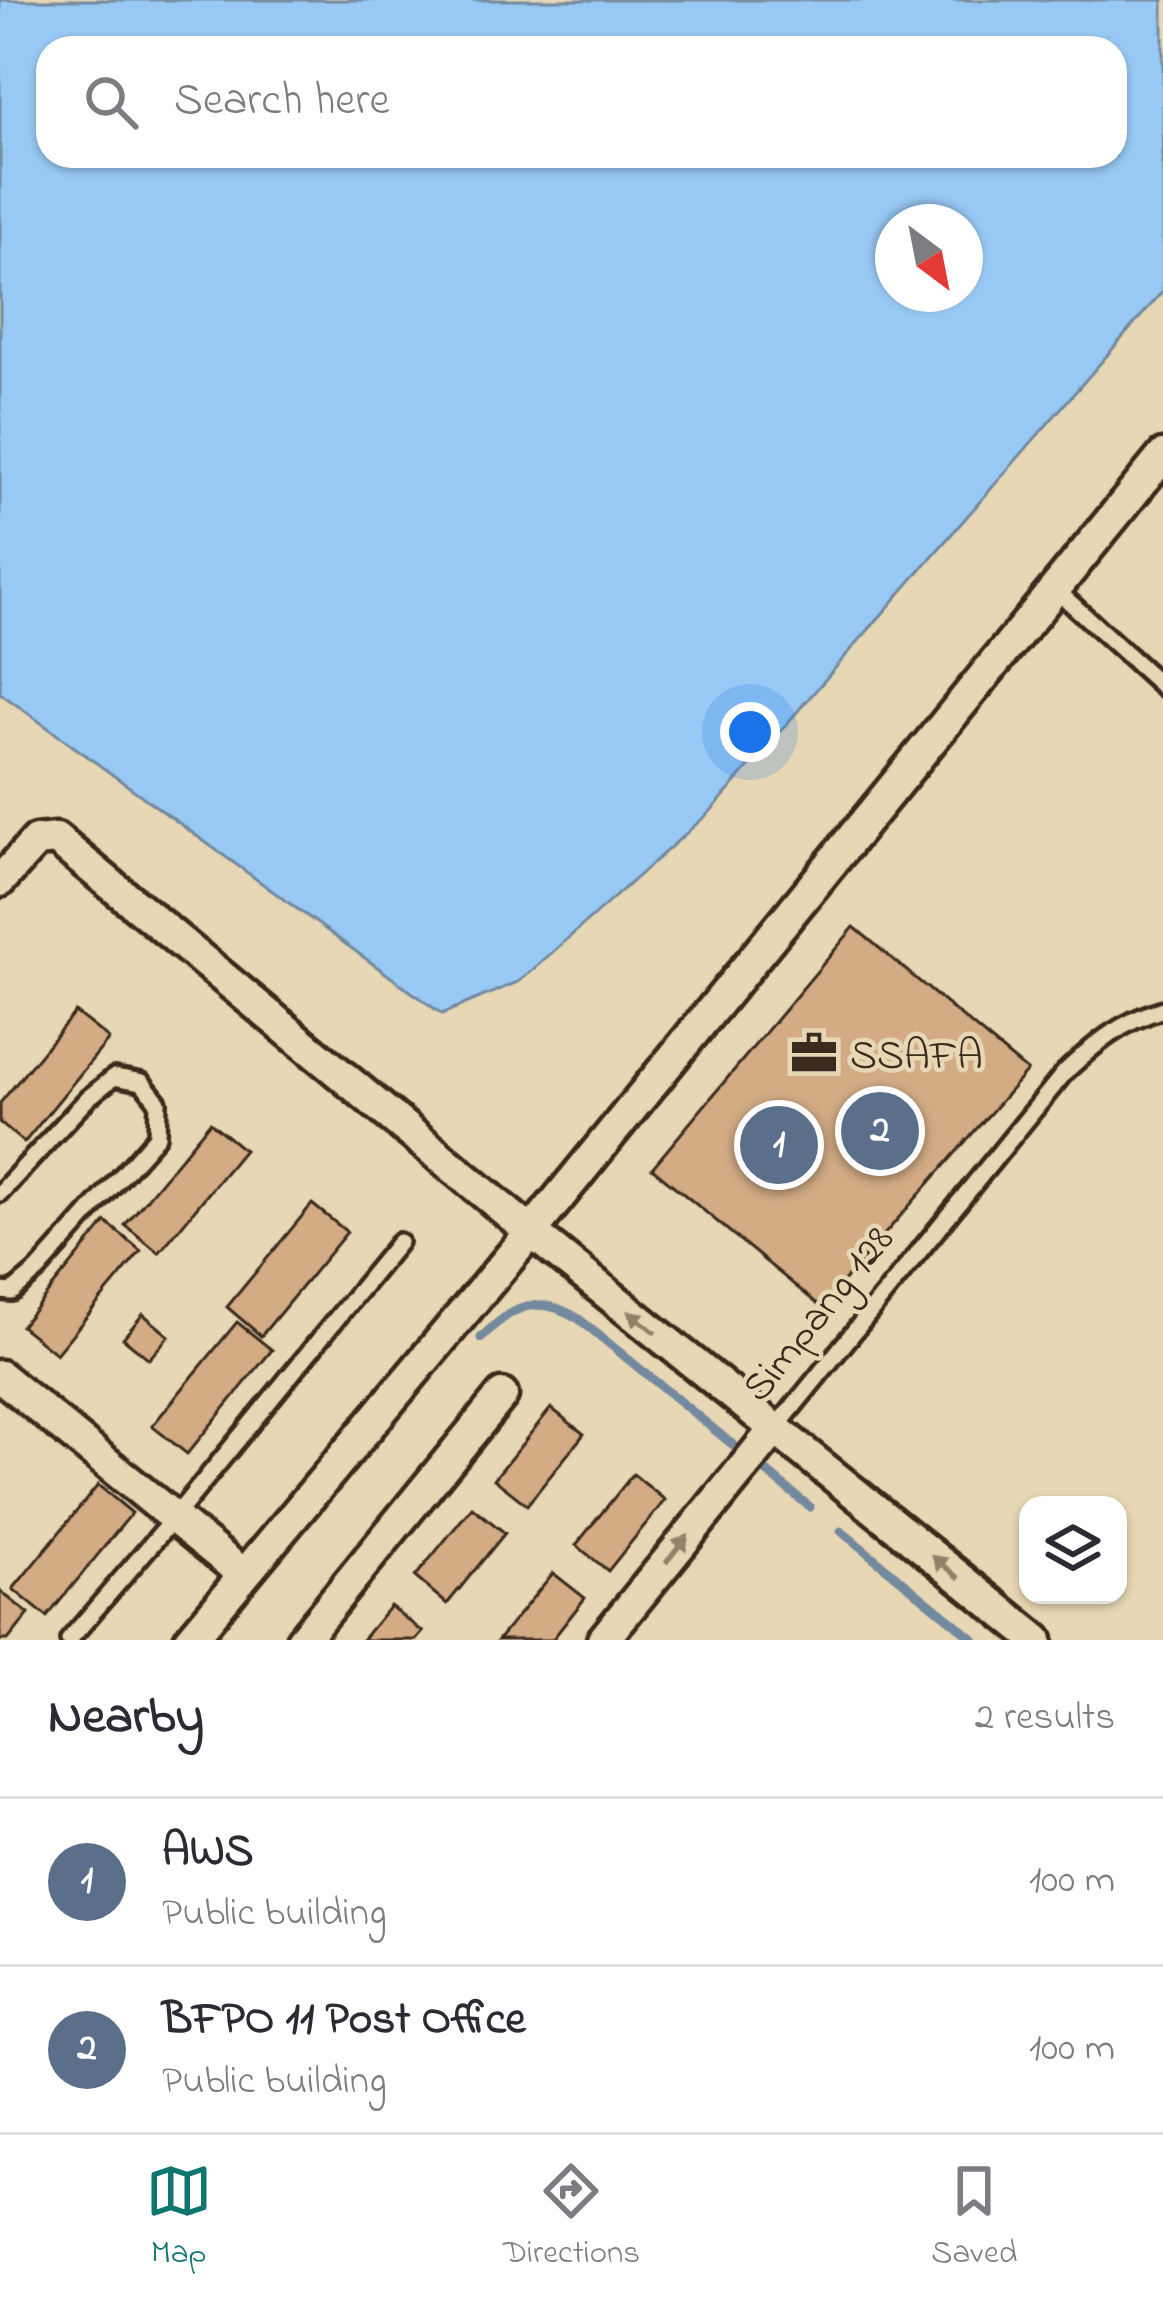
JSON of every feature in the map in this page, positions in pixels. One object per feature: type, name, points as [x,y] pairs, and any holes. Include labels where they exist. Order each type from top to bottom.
[{"type":"street","points":[[190,1640],[531,1232],[1163,456]]},
{"type":"street","points":[[0,881],[36,841],[56,839],[1030,1638]]},
{"type":"street","points":[[0,1376],[244,1574]]},
{"type":"street","points":[[302,1640],[502,1396]]},
{"type":"street","name":"Simpang 128","points":[[603,1640],[776,1429]]},
{"type":"lane","points":[[1054,588],[1163,687]]},
{"type":"lane","name":"Simpang 128","points":[[776,1429],[1065,1072],[1100,1039],[1163,1010]]},
{"type":"lane","points":[[0,1193],[88,1098],[114,1077],[142,1082],[158,1102],[157,1136],[38,1270],[12,1292],[0,1291]]},
{"type":"lane","points":[[69,1640],[399,1242]]},
{"type":"water","points":[[0,0],[1163,0],[1163,291],[710,812],[520,981],[442,1014],[0,693]]},
{"type":"building","points":[[854,927],[1027,1071],[821,1307],[652,1168]]},
{"type":"building","points":[[75,1012],[109,1039],[24,1143],[0,1123],[0,1103]]},
{"type":"building","points":[[210,1122],[244,1150],[159,1253],[125,1225]]},
{"type":"building","points":[[312,1204],[347,1232],[261,1336],[227,1307]]},
{"type":"building","points":[[106,1222],[141,1251],[56,1354],[21,1326]]},
{"type":"building","points":[[143,1314],[169,1336],[149,1359],[123,1338]]},
{"type":"building","points":[[237,1322],[272,1350],[187,1454],[152,1426]]},
{"type":"building","points":[[551,1408],[584,1434],[527,1505],[494,1479]]},
{"type":"building","points":[[633,1474],[665,1500],[608,1571],[576,1545]]},
{"type":"building","points":[[98,1485],[132,1513],[47,1617],[13,1589]]},
{"type":"building","points":[[472,1507],[505,1533],[447,1604],[415,1577]]},
{"type":"building","points":[[553,1573],[585,1598],[552,1640],[498,1640]]},
{"type":"building","points":[[0,1591],[29,1614],[8,1640],[0,1640]]},
{"type":"building","points":[[390,1606],[423,1632],[416,1640],[362,1640]]},
{"type":"waterway","points":[[481,1338],[526,1307],[551,1306],[564,1311],[738,1449]]},
{"type":"waterway","points":[[763,1469],[810,1507]]},
{"type":"waterway","points":[[841,1531],[975,1640]]},
{"type":"place","name":"SSAFA","points":[[814,1053]]},
{"type":"place","name":"BFPO 11 Post Office","points":[[880,1131]]},
{"type":"place","name":"AWS","points":[[779,1145]]}]
